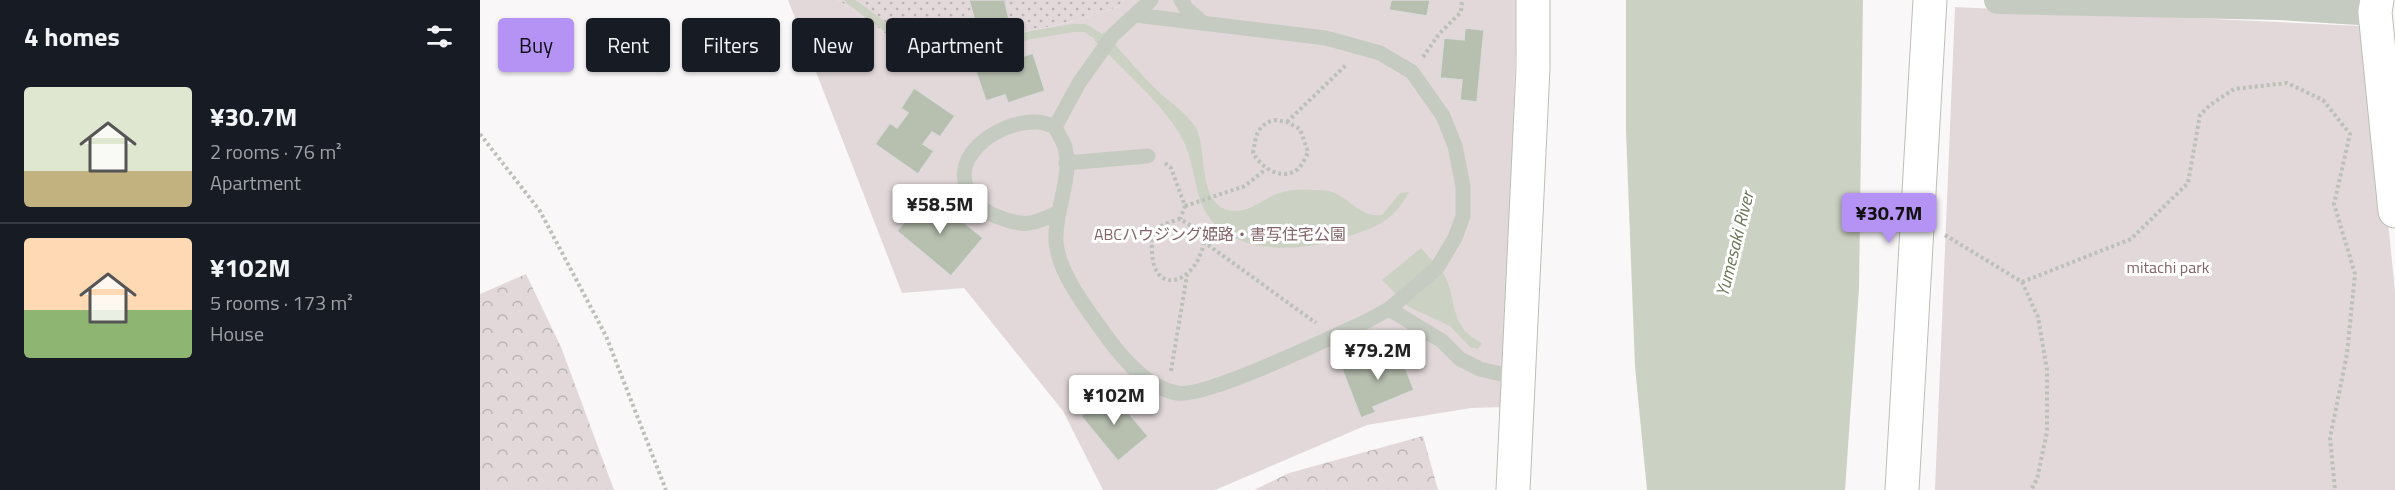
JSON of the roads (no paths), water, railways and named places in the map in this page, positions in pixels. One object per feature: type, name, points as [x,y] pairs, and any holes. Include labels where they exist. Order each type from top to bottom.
[{"type":"street","points":[[1513,490],[1533,68],[1533,0]]},
{"type":"street","points":[[1902,490],[1930,0]]},
{"type":"street","points":[[1998,0],[2376,6],[2395,211]]},
{"type":"lane","points":[[1055,127],[1079,83],[1113,35],[1151,0]]},
{"type":"lane","points":[[1181,0],[1186,8],[1203,23]]},
{"type":"lane","points":[[1059,212],[1029,224],[1006,220],[986,213],[970,196],[964,181],[967,165],[975,148],[993,133],[1015,125],[1038,122],[1055,127],[1065,147],[1067,177],[1059,212],[1056,243],[1067,276],[1112,344],[1134,368],[1154,383],[1178,394],[1212,388],[1333,336],[1394,304],[1437,268],[1455,238],[1463,216],[1464,186],[1455,146],[1443,116],[1412,72],[1380,53],[1326,39],[1135,15]]},
{"type":"lane","points":[[1066,163],[1148,156]]},
{"type":"lane","points":[[1394,304],[1442,341],[1460,359],[1480,369],[1518,378]]},
{"type":"water","name":"Yumesaki River","points":[[1626,0],[1863,0],[1859,289],[1845,490],[1647,490],[1635,367],[1626,131]]},
{"type":"water","points":[[1104,32],[1138,71],[1193,123],[1200,138],[1207,186],[1218,205],[1228,210],[1242,210],[1283,192],[1322,190],[1342,197],[1367,213],[1382,215],[1400,193],[1409,192],[1395,212],[1379,225],[1336,240],[1318,245],[1278,248],[1258,246],[1240,240],[1223,231],[1209,218],[1200,200],[1191,161],[1182,138],[1154,100],[1094,40]]},
{"type":"water","points":[[1421,248],[1446,278],[1459,322],[1464,330],[1482,343],[1478,349],[1470,347],[1450,326],[1409,307],[1382,280]]},
{"type":"waterway","points":[[849,0],[926,57],[963,54],[1031,35],[1073,28],[1085,28],[1098,36]]},
{"type":"park label","name":"ABCハウジング姫路・書写住宅公園","points":[[1220,234]]},
{"type":"park label","name":"mitachi park","points":[[2168,267]]}]
